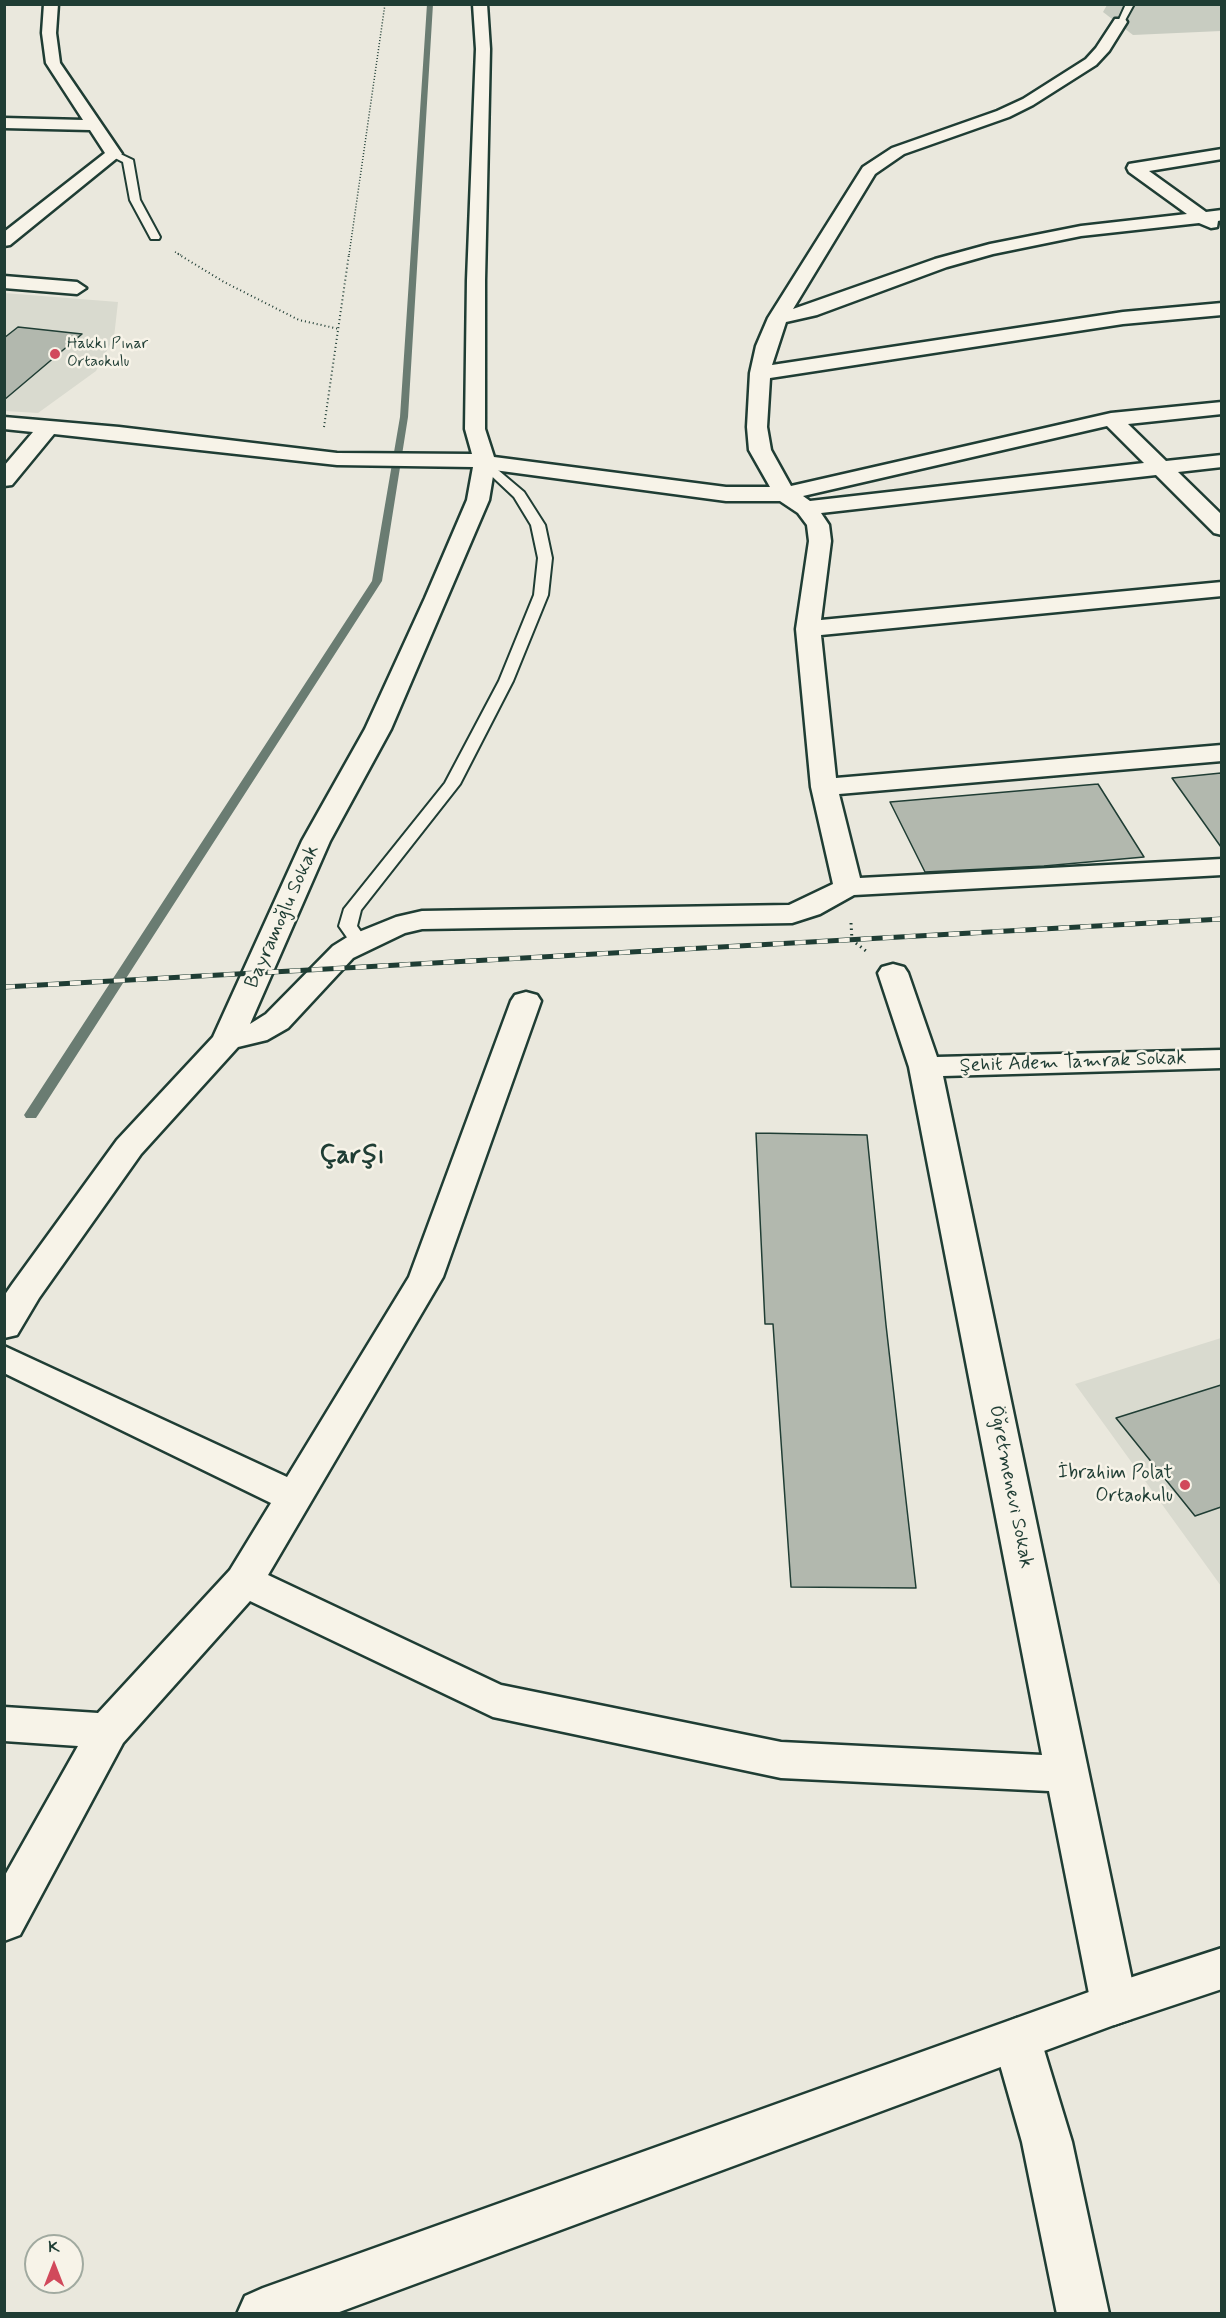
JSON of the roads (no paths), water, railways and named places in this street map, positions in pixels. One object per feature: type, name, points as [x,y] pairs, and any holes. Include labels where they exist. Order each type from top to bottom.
[{"type":"street","points":[[4,241],[114,154],[97,125],[53,63],[49,33],[51,4]]},
{"type":"street","points":[[476,461],[476,280],[483,49],[480,4]]},
{"type":"street","points":[[848,886],[824,787],[808,629],[820,541],[818,525],[806,508],[785,494],[760,450],[757,427],[760,373],[766,346],[778,318],[869,171],[898,151],[1003,114],[1028,102],[1091,62],[1102,51],[1120,22]]},
{"type":"street","points":[[4,123],[97,125]]},
{"type":"street","points":[[4,136],[22,124]]},
{"type":"street","points":[[1221,154],[1135,168],[1221,230]]},
{"type":"street","points":[[778,318],[810,311],[941,263],[990,249],[1082,231],[1221,215]]},
{"type":"street","points":[[4,282],[77,288]]},
{"type":"street","points":[[760,373],[1123,318],[1221,309]]},
{"type":"street","points":[[4,423],[328,458],[476,461],[726,494],[785,494],[1111,419],[1221,408]]},
{"type":"street","points":[[1111,419],[1221,528]]},
{"type":"street","points":[[4,480],[48,427]]},
{"type":"street","name":"Bayramoğlu Sokak","points":[[4,1326],[25,1291],[129,1147],[227,1040],[316,841],[378,729],[437,598],[478,500],[476,461]]},
{"type":"street","points":[[806,508],[1221,461]]},
{"type":"street","points":[[808,629],[1221,588]]},
{"type":"street","points":[[824,787],[1221,753]]},
{"type":"street","points":[[227,1040],[256,1033],[277,1021],[343,952],[359,942],[396,926],[449,918],[792,914],[810,908],[848,886],[1221,867]]},
{"type":"street","name":"Öğretmenevi Sokak","points":[[893,973],[925,1067],[1114,2004]]},
{"type":"street","points":[[4,1921],[108,1731],[244,1581],[426,1277],[526,1001]]},
{"type":"street","name":"Şehit Adem Tamrak Sokak","points":[[925,1067],[1221,1059]]},
{"type":"street","points":[[4,1358],[294,1497]]},
{"type":"street","points":[[244,1581],[493,1700],[781,1760],[1068,1774]]},
{"type":"street","points":[[4,1724],[108,1731]]},
{"type":"street","points":[[263,2313],[316,2304],[1017,2040],[1221,1968]]},
{"type":"street","points":[[1114,2004],[1221,1981]]},
{"type":"street","points":[[1017,2040],[1047,2142],[1083,2313]]},
{"type":"lane","points":[[1120,22],[1130,4]]},
{"type":"lane","points":[[114,154],[128,160],[135,200],[155,237]]},
{"type":"lane","points":[[359,942],[348,926],[353,909],[452,783],[506,681],[541,595],[545,558],[538,525],[519,495],[476,461]]},
{"type":"waterway","points":[[31,1115],[377,581],[404,417],[430,4]]},
{"type":"railway","points":[[4,987],[1222,919]]},
{"type":"place","name":"Hakkı Pınar Ortaokulu","points":[[55,354]]},
{"type":"place","name":"İbrahim Polat Ortaokulu","points":[[1185,1485]]},
{"type":"district","name":"Çarşı","points":[[352,1158]]}]
